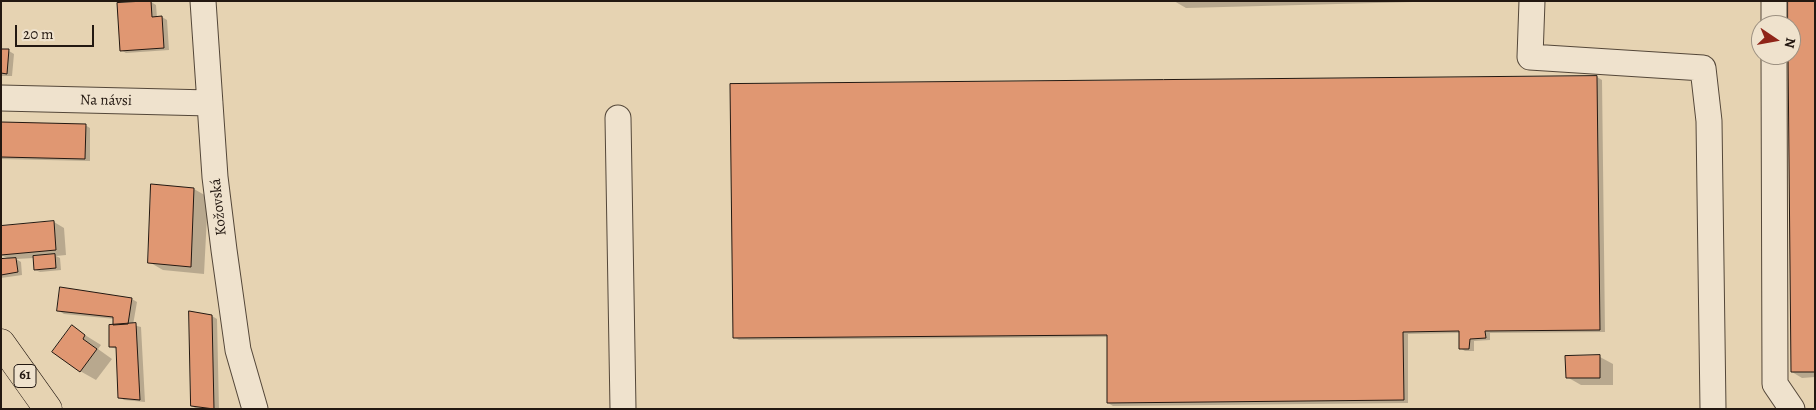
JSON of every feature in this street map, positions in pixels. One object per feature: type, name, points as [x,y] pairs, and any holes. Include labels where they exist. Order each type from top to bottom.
[{"type":"main road","name":"61","points":[[1,343],[51,408]]},
{"type":"street","name":"Kožovská","points":[[203,1],[223,241],[238,350],[255,409]]},
{"type":"street","points":[[1532,1],[1530,57],[1703,68],[1709,121],[1713,409]]},
{"type":"street","points":[[1774,1],[1774,15]]},
{"type":"street","points":[[1774,65],[1775,384],[1792,409]]},
{"type":"street","name":"Na návsi","points":[[1,98],[210,103]]},
{"type":"street","points":[[618,118],[623,409]]},
{"type":"building","points":[[151,1],[152,17],[162,16],[164,48],[120,51],[117,3]]},
{"type":"building","points":[[1788,1],[1815,1],[1815,372],[1791,372],[1788,65],[1801,65],[1801,15],[1788,15]]},
{"type":"building","points":[[1,49],[9,49],[7,74],[1,73]]},
{"type":"building","points":[[1597,76],[1600,330],[1485,331],[1486,338],[1470,339],[1469,349],[1459,349],[1459,331],[1403,332],[1404,400],[1107,403],[1107,335],[733,338],[730,84]]},
{"type":"building","points":[[1,122],[86,124],[85,159],[1,157]]},
{"type":"building","points":[[151,184],[194,188],[191,267],[148,263]]},
{"type":"building","points":[[54,221],[56,250],[1,255],[1,226]]},
{"type":"building","points":[[55,254],[56,268],[34,270],[33,256]]},
{"type":"building","points":[[16,258],[18,272],[1,275],[1,259]]},
{"type":"building","points":[[60,287],[132,298],[128,324],[113,325],[113,317],[57,311]]},
{"type":"building","points":[[189,311],[212,315],[214,409],[191,406]]},
{"type":"building","points":[[136,323],[140,400],[118,398],[116,347],[109,347],[109,325]]},
{"type":"building","points":[[72,325],[85,335],[83,339],[97,349],[80,372],[52,352]]},
{"type":"building","points":[[1600,355],[1600,378],[1566,378],[1565,356]]}]
